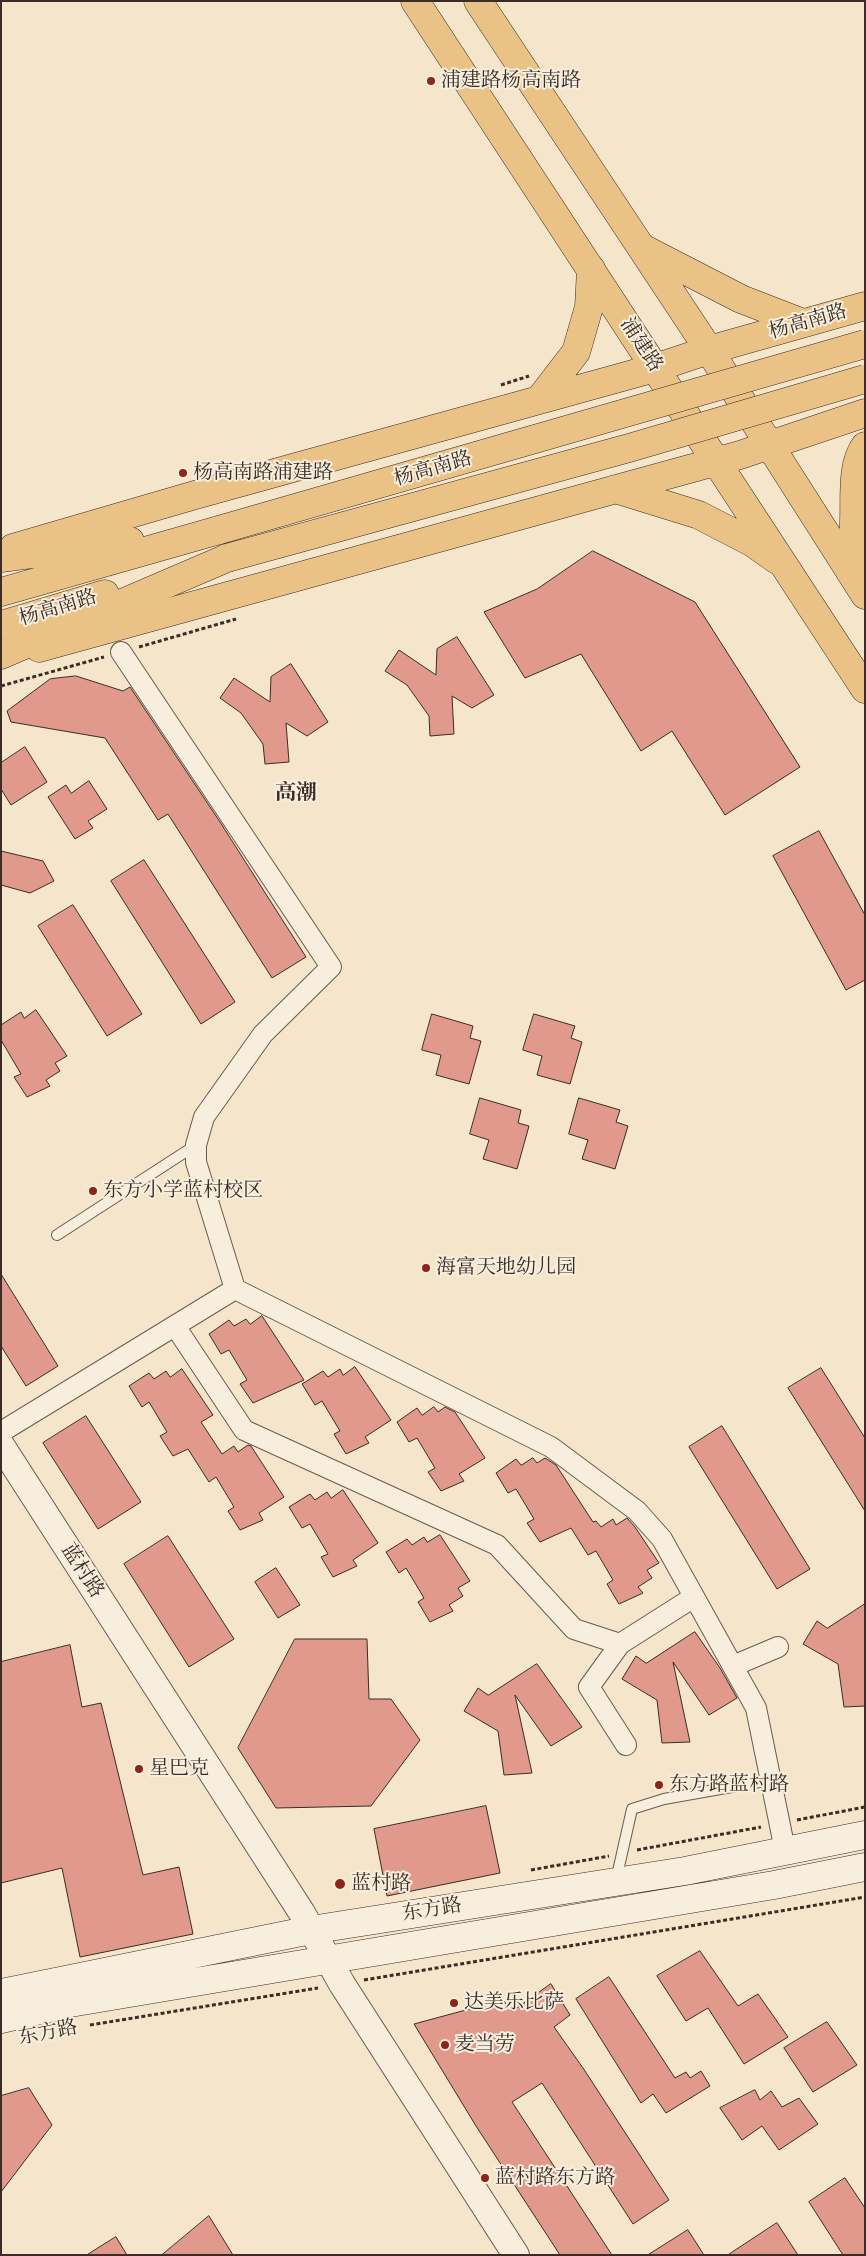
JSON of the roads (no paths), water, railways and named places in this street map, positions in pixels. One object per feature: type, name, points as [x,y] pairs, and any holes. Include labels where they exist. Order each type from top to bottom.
[{"type":"main road","name":"浦建路","points":[[415,1],[865,689]]},
{"type":"main road","points":[[478,1],[708,350],[865,595]]},
{"type":"main road","points":[[640,247],[741,298],[803,323]]},
{"type":"main road","points":[[539,400],[576,352],[589,307],[591,268]]},
{"type":"main road","name":"杨高南路","points":[[1,551],[656,368],[708,350],[865,306]]},
{"type":"main road","name":"杨高南路","points":[[1,592],[865,344]]},
{"type":"main road","name":"杨高南路","points":[[1,625],[227,558],[629,448],[865,379]]},
{"type":"main road","name":"杨高南路","points":[[1,657],[717,461],[770,446],[824,425],[865,413]]},
{"type":"main road","points":[[850,572],[854,520],[853,491],[860,452],[865,446]]},
{"type":"main road","points":[[614,489],[699,515],[753,543],[784,565]]},
{"type":"main road","points":[[1,558],[219,530]]},
{"type":"main road","points":[[1,657],[227,558]]},
{"type":"main road","name":"东方路","points":[[1,1993],[311,1930],[616,1881],[685,1872],[865,1835]]},
{"type":"main road","name":"东方路","points":[[1,2019],[70,2003],[774,1885],[865,1867]]},
{"type":"street","points":[[121,652],[331,967],[263,1034],[204,1117],[196,1145],[196,1162],[235,1288],[551,1447],[637,1511],[662,1539],[756,1708],[785,1850]]},
{"type":"street","points":[[1,1432],[235,1288]]},
{"type":"street","points":[[174,1326],[244,1430],[496,1545],[574,1629],[620,1644]]},
{"type":"street","name":"蓝村路","points":[[1,1445],[516,2255]]},
{"type":"street","points":[[626,1745],[589,1687],[620,1644],[694,1597]]},
{"type":"street","points":[[733,1666],[778,1647]]},
{"type":"lane","points":[[57,1234],[196,1145]]},
{"type":"lane","points":[[616,1881],[632,1809],[664,1799],[771,1780]]},
{"type":"place","name":"浦建路杨高南路","points":[[431,81]]},
{"type":"place","name":"杨高南路浦建路","points":[[183,473]]},
{"type":"place","name":"东方小学蓝村校区","points":[[93,1191]]},
{"type":"place","name":"海富天地幼儿园","points":[[426,1268]]},
{"type":"place","name":"星巴克","points":[[139,1769]]},
{"type":"place","name":"东方路蓝村路","points":[[659,1785]]},
{"type":"place","name":"蓝村路","points":[[340,1884]]},
{"type":"place","name":"达美乐比萨","points":[[454,2003]]},
{"type":"place","name":"麦当劳","points":[[445,2045]]},
{"type":"place","name":"蓝村路东方路","points":[[485,2178]]},
{"type":"district","name":"高潮","points":[[296,793]]}]
